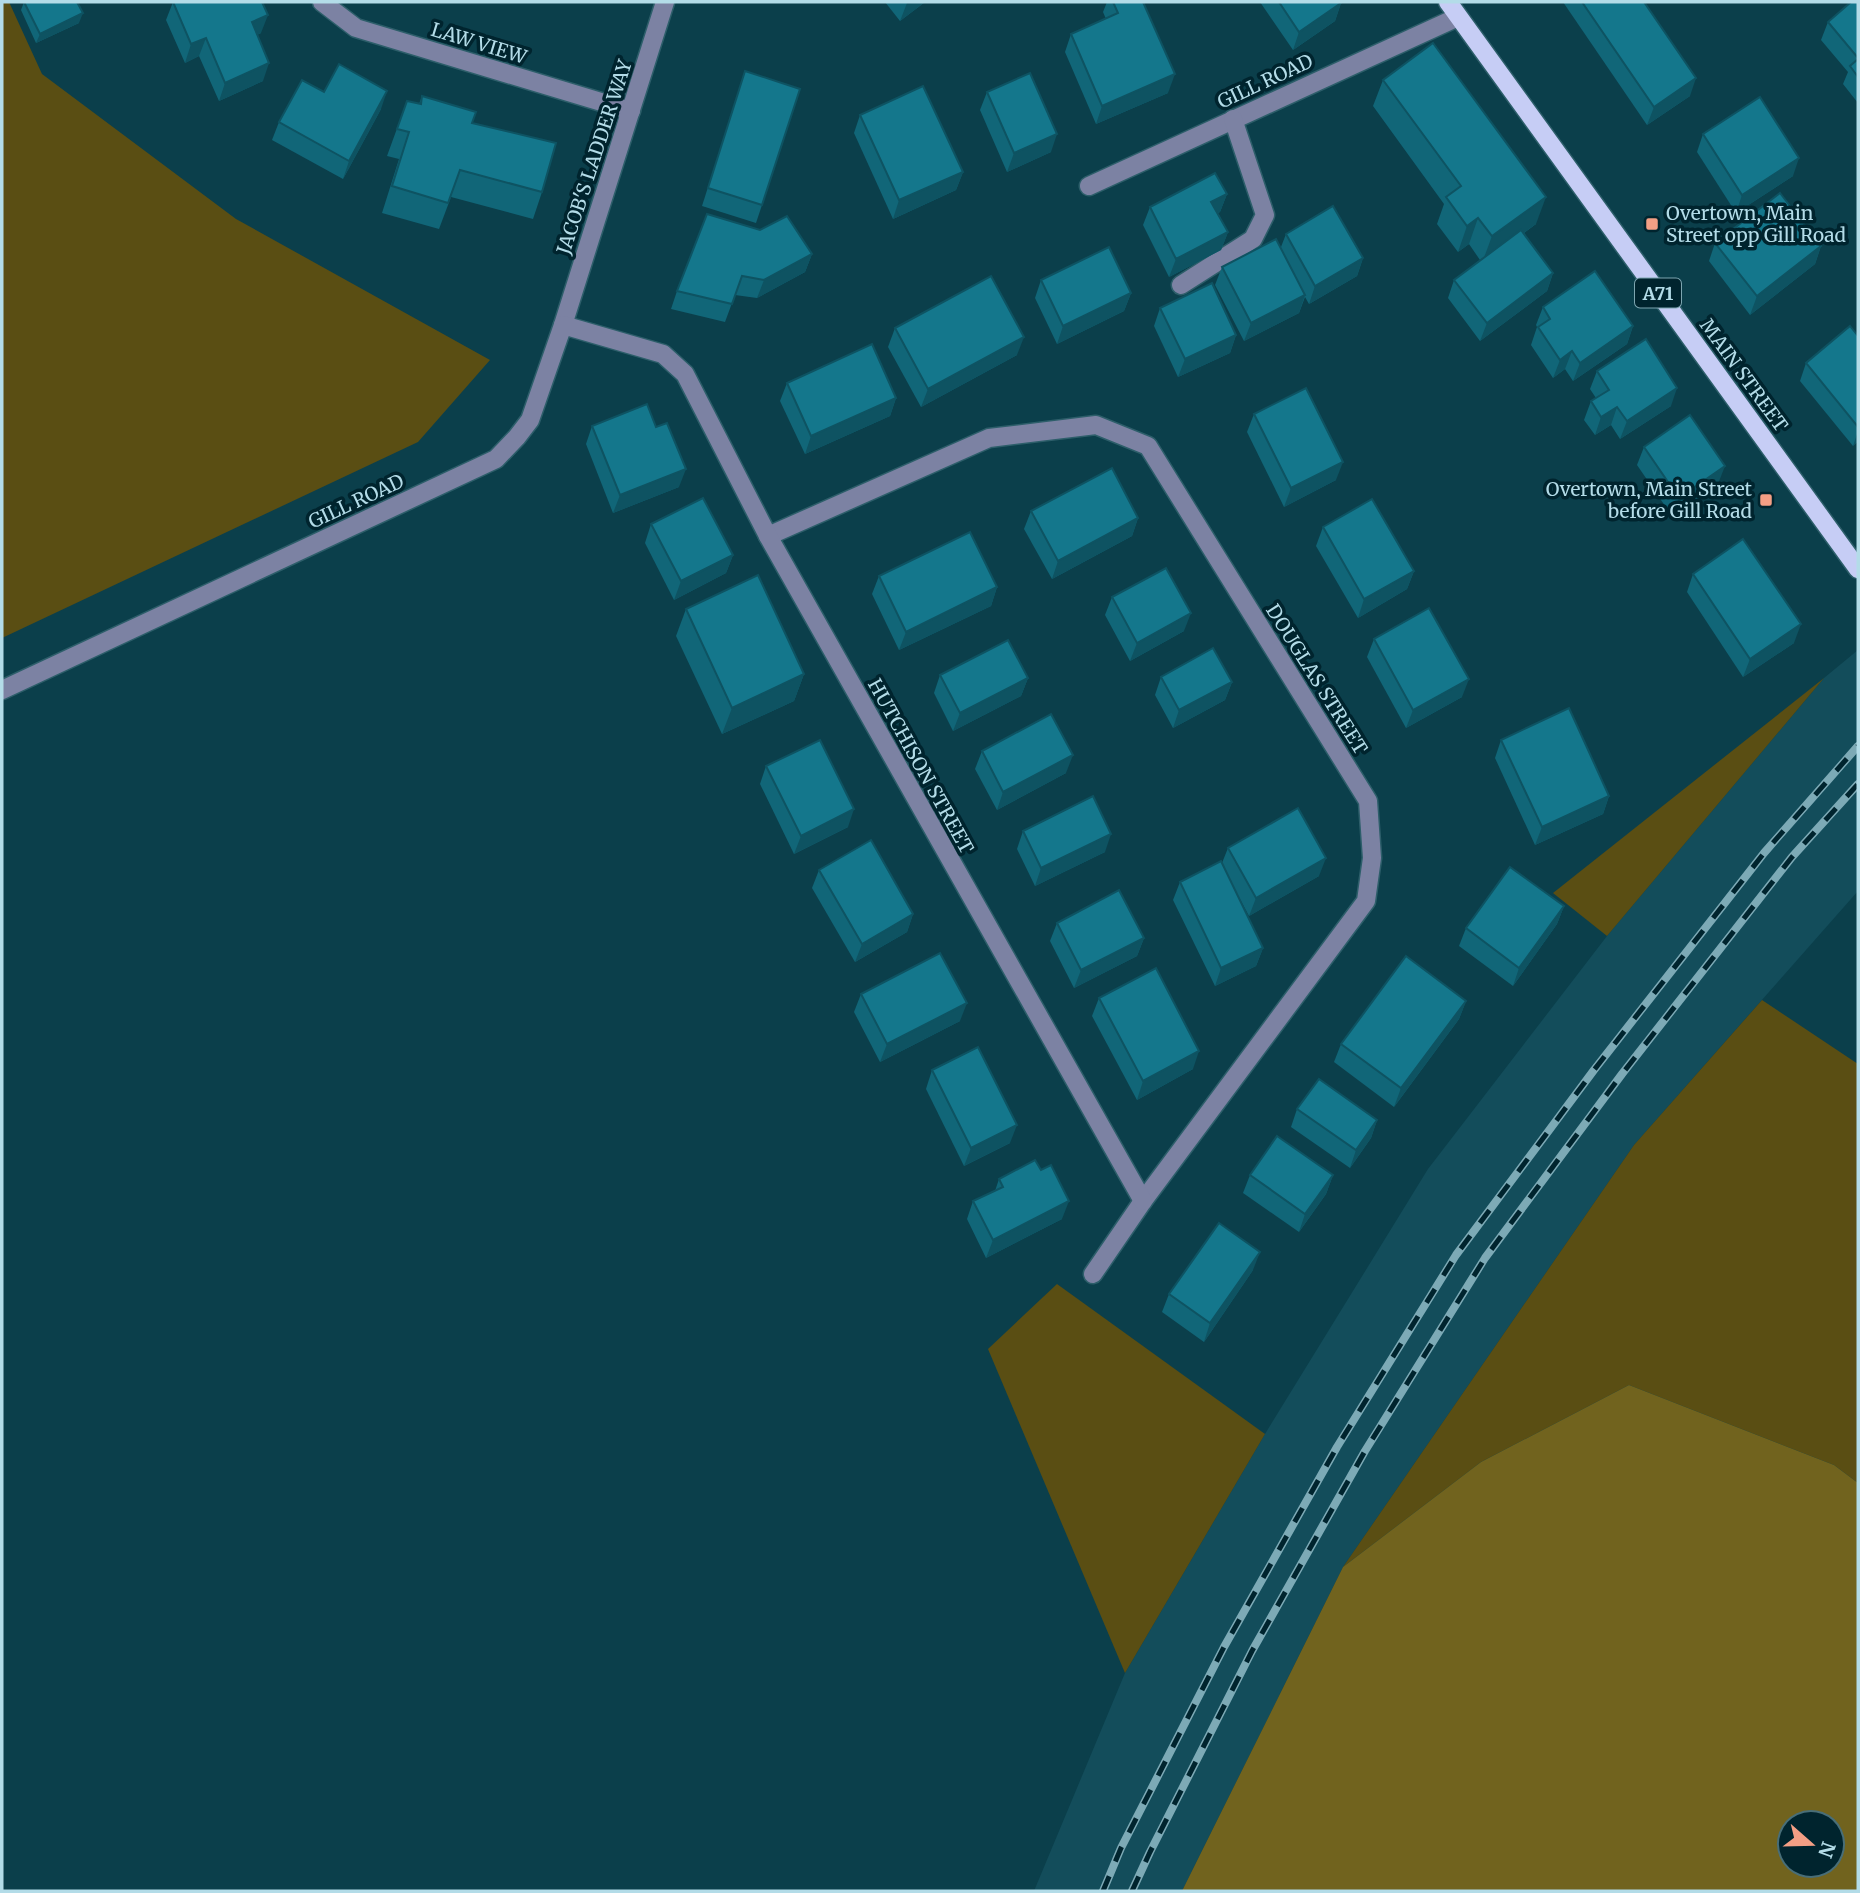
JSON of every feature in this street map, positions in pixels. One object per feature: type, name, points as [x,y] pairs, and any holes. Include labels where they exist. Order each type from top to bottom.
[{"type":"main road","name":"MAIN STREET","points":[[1453,9],[1858,569]]},
{"type":"street","name":"LAW VIEW","points":[[322,2],[356,28],[631,111]]},
{"type":"street","name":"JACOB'S LADDER WAY","points":[[563,325],[666,2]]},
{"type":"street","name":"GILL ROAD","points":[[1089,186],[1233,119],[1453,9]]},
{"type":"street","points":[[1181,285],[1253,239],[1265,215],[1233,119]]},
{"type":"street","name":"GILL ROAD","points":[[2,690],[496,459],[530,420],[563,325]]},
{"type":"street","name":"HUTCHISON STREET","points":[[563,325],[663,354],[685,374],[768,536],[1143,1201]]},
{"type":"street","name":"DOUGLAS STREET","points":[[768,536],[989,438],[1096,425],[1147,446],[1368,801],[1372,858],[1366,901],[1143,1201],[1093,1273]]},
{"type":"shaded area","points":[[2,2],[9,2],[42,74],[236,219],[490,360],[418,442],[2,638]]},
{"type":"shaded area","points":[[1858,650],[1858,891],[1634,1145],[1343,1567],[1182,1891],[1034,1891],[1125,1673],[1265,1434],[1428,1169],[1607,936],[1824,678]]},
{"type":"shaded area","points":[[1824,678],[1607,936],[1553,893]]},
{"type":"shaded area","points":[[1762,1000],[1858,1064],[1858,1483],[1834,1465],[1629,1385],[1481,1462],[1343,1567],[1634,1145]]},
{"type":"shaded area","points":[[1057,1284],[1265,1434],[1125,1673],[988,1349]]},
{"type":"shaded area","points":[[1629,1385],[1834,1465],[1858,1483],[1858,1891],[1182,1891],[1343,1567],[1481,1462]]},
{"type":"building","points":[[24,2],[77,2],[83,13],[40,34]]},
{"type":"building","points":[[173,2],[262,2],[268,15],[252,22],[269,63],[225,83],[206,38],[191,44]]},
{"type":"building","points":[[1113,2],[1143,2],[1175,74],[1102,106],[1071,34],[1118,13]]},
{"type":"building","points":[[1279,2],[1341,2],[1341,3],[1299,32]]},
{"type":"building","points":[[1582,2],[1644,2],[1696,78],[1654,107]]},
{"type":"building","points":[[1851,2],[1858,2],[1858,58],[1828,22]]},
{"type":"building","points":[[1433,43],[1546,197],[1492,236],[1478,218],[1467,226],[1446,197],[1461,186],[1383,80]]},
{"type":"building","points":[[1858,59],[1858,77],[1850,66]]},
{"type":"building","points":[[339,64],[387,91],[349,161],[279,122],[302,80],[324,92]]},
{"type":"building","points":[[745,71],[800,89],[762,205],[708,188]]},
{"type":"building","points":[[1030,73],[1057,134],[1014,153],[987,92]]},
{"type":"building","points":[[923,86],[963,172],[899,200],[860,115]]},
{"type":"building","points":[[422,96],[476,112],[472,123],[556,143],[542,192],[460,170],[448,203],[392,186],[409,132],[397,129],[407,101],[421,104]]},
{"type":"building","points":[[1760,97],[1799,158],[1742,195],[1703,134]]},
{"type":"building","points":[[1215,173],[1227,194],[1211,202],[1228,232],[1176,259],[1150,207]]},
{"type":"building","points":[[1780,193],[1821,246],[1757,296],[1715,243]]},
{"type":"building","points":[[1333,206],[1363,258],[1315,286],[1286,234]]},
{"type":"building","points":[[707,214],[760,230],[787,216],[812,254],[764,280],[742,276],[732,304],[677,291]]},
{"type":"building","points":[[1521,230],[1553,273],[1487,323],[1454,280]]},
{"type":"building","points":[[1276,239],[1305,295],[1251,323],[1222,267]]},
{"type":"building","points":[[1109,247],[1131,293],[1063,326],[1041,280]]},
{"type":"building","points":[[1595,271],[1633,326],[1580,363],[1572,351],[1560,360],[1538,327],[1550,319],[1543,307]]},
{"type":"building","points":[[991,276],[1024,337],[928,389],[895,328]]},
{"type":"building","points":[[1212,283],[1236,335],[1185,359],[1160,308]]},
{"type":"building","points":[[1850,326],[1858,336],[1858,427],[1806,363]]},
{"type":"building","points":[[1646,339],[1677,388],[1627,421],[1617,407],[1601,417],[1591,401],[1609,390],[1597,371]]},
{"type":"building","points":[[872,344],[896,398],[811,436],[787,383]]},
{"type":"building","points":[[1306,388],[1343,462],[1291,488],[1254,414]]},
{"type":"building","points":[[647,404],[656,427],[667,423],[686,469],[620,495],[592,426]]},
{"type":"building","points":[[1690,415],[1725,466],[1679,498],[1644,447]]},
{"type":"building","points":[[1112,468],[1138,518],[1058,561],[1031,511]]},
{"type":"building","points":[[703,498],[733,555],[681,581],[651,524]]},
{"type":"building","points":[[1372,499],[1414,571],[1364,599],[1323,527]]},
{"type":"building","points":[[970,532],[997,587],[906,632],[879,576]]},
{"type":"building","points":[[1743,539],[1801,624],[1750,659],[1693,574]]},
{"type":"building","points":[[1166,568],[1191,613],[1137,643],[1112,597]]},
{"type":"building","points":[[758,575],[804,674],[732,708],[686,609]]},
{"type":"building","points":[[1429,608],[1469,679],[1413,710],[1374,639]]},
{"type":"building","points":[[1008,640],[1028,678],[960,713],[940,675]]},
{"type":"building","points":[[1213,648],[1232,682],[1179,710],[1161,677]]},
{"type":"building","points":[[1569,708],[1609,796],[1542,827],[1501,740]]},
{"type":"building","points":[[1051,714],[1073,755],[1003,792],[982,751]]},
{"type":"building","points":[[820,740],[854,809],[801,836],[766,766]]},
{"type":"building","points":[[1093,796],[1111,834],[1041,868],[1023,831]]},
{"type":"building","points":[[1298,808],[1326,858],[1256,898],[1228,848]]},
{"type":"building","points":[[871,840],[913,914],[862,944],[819,870]]},
{"type":"building","points":[[1221,861],[1263,948],[1221,968],[1180,882]]},
{"type":"building","points":[[1510,867],[1564,906],[1519,968],[1466,928]]},
{"type":"building","points":[[1119,890],[1144,938],[1081,970],[1057,923]]},
{"type":"building","points":[[940,953],[967,1003],[887,1044],[861,994]]},
{"type":"building","points":[[1406,956],[1466,1001],[1401,1088],[1341,1044]]},
{"type":"building","points":[[1156,968],[1199,1051],[1143,1081],[1099,998]]},
{"type":"building","points":[[978,1047],[1017,1125],[971,1148],[932,1070]]},
{"type":"building","points":[[1319,1079],[1377,1120],[1356,1150],[1297,1109]]},
{"type":"building","points":[[1277,1136],[1333,1175],[1305,1214],[1250,1175]]},
{"type":"building","points":[[1035,1160],[1041,1170],[1051,1165],[1069,1201],[993,1240],[973,1201],[1003,1187],[999,1179]]},
{"type":"building","points":[[1219,1223],[1260,1252],[1210,1323],[1169,1294]]},
{"type":"railway","points":[[1103,1891],[1121,1848],[1224,1647],[1337,1447],[1456,1255],[1594,1070],[1764,853],[1858,746]]},
{"type":"railway","points":[[1132,1891],[1252,1651],[1365,1451],[1485,1258],[1622,1074],[1792,857],[1858,784]]},
{"type":"place","name":"Overtown, Main Street opp Gill Road","points":[[1652,224]]},
{"type":"place","name":"Overtown, Main Street before Gill Road","points":[[1766,500]]}]
